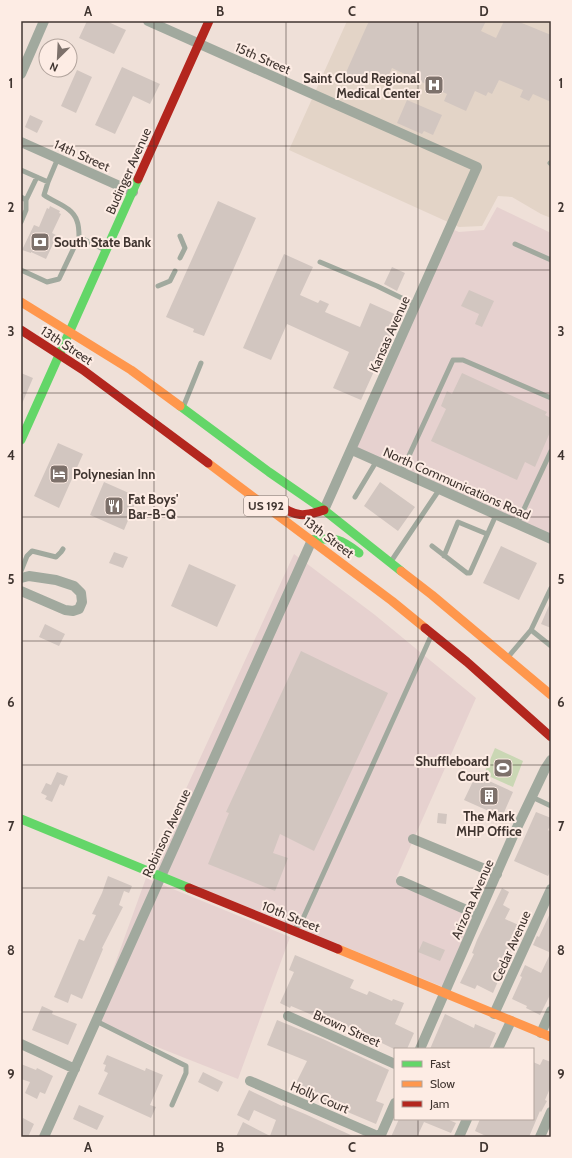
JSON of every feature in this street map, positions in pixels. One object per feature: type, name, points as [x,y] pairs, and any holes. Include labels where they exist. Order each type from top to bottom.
[{"type":"main road","name":"Budinger Avenue","points":[[21,440],[209,21]]},
{"type":"main road","name":"13th Street","points":[[21,302],[131,370],[269,472],[324,510],[432,595],[507,658],[549,690]]},
{"type":"main road","name":"13th Street","points":[[21,330],[60,354],[392,601],[468,663],[551,737]]},
{"type":"main road","points":[[223,474],[232,469]]},
{"type":"main road","points":[[272,499],[291,513],[301,516],[309,516],[324,510]]},
{"type":"main road","points":[[312,540],[333,538],[340,539],[366,558]]},
{"type":"main road","points":[[459,628],[488,641]]},
{"type":"main road","points":[[468,663],[482,664]]},
{"type":"main road","name":"10th Street","points":[[21,819],[546,1035]]},
{"type":"street","points":[[21,74],[44,21]]},
{"type":"street","name":"15th Street","points":[[148,21],[476,167]]},
{"type":"street","name":"14th Street","points":[[21,142],[133,192]]},
{"type":"street","name":"Kansas Avenue","points":[[324,510],[352,450],[476,167]]},
{"type":"street","name":"North Communications Road","points":[[352,450],[551,539]]},
{"type":"street","name":"Robinson Avenue","points":[[44,1137],[312,540]]},
{"type":"street","points":[[21,578],[29,576],[56,580],[74,586],[81,593],[82,602],[79,609],[73,611],[65,610],[21,591]]},
{"type":"street","name":"Arizona Avenue","points":[[420,1048],[513,836],[545,769],[551,760]]},
{"type":"street","points":[[413,839],[497,874]]},
{"type":"street","points":[[401,881],[478,915]]},
{"type":"street","name":"Cedar Avenue","points":[[494,1014],[551,889]]},
{"type":"street","points":[[546,1035],[551,1011]]},
{"type":"street","name":"Brown Street","points":[[288,1016],[394,1064]]},
{"type":"street","points":[[498,1048],[511,1021]]},
{"type":"street","points":[[21,1044],[75,1069]]},
{"type":"street","name":"Holly Court","points":[[250,1081],[380,1137]]},
{"type":"street","points":[[380,1137],[394,1105]]},
{"type":"street","points":[[540,1137],[551,1112]]},
{"type":"street","points":[[459,1137],[467,1120]]},
{"type":"lane","points":[[21,270],[47,282],[59,279],[79,237],[77,220],[70,210],[53,202],[44,195],[58,158]]},
{"type":"lane","points":[[21,170],[48,182]]},
{"type":"lane","points":[[21,222],[26,210],[24,199],[37,177]]},
{"type":"lane","points":[[180,236],[184,248],[180,258]]},
{"type":"lane","points":[[79,237],[106,251]]},
{"type":"lane","points":[[515,244],[551,260]]},
{"type":"lane","points":[[320,262],[377,286],[416,305]]},
{"type":"lane","points":[[158,286],[170,281],[175,271]]},
{"type":"lane","points":[[401,473],[454,360],[463,360],[551,398]]},
{"type":"lane","points":[[183,408],[201,363]]},
{"type":"lane","points":[[517,524],[551,451]]},
{"type":"lane","points":[[356,497],[376,462]]},
{"type":"lane","points":[[390,562],[439,490]]},
{"type":"lane","points":[[432,546],[470,574],[496,515]]},
{"type":"lane","points":[[444,556],[458,522],[487,534]]},
{"type":"lane","points":[[21,571],[27,556],[32,551],[56,557],[63,549]]},
{"type":"lane","points":[[507,658],[531,630],[551,588]]},
{"type":"lane","points":[[531,630],[551,646]]},
{"type":"lane","points":[[292,931],[301,923],[432,633]]},
{"type":"lane","points":[[532,797],[551,806]]},
{"type":"lane","points":[[96,1021],[186,1066],[186,1073],[172,1105]]},
{"type":"shaded area","name":"Saint Cloud Regional Medical Center","points":[[347,21],[551,21],[551,218],[541,214],[512,197],[498,196],[482,226],[459,227],[289,150]]},
{"type":"shaded area","points":[[497,207],[551,233],[551,539],[347,452],[447,227],[459,232],[484,230]]},
{"type":"shaded area","points":[[294,554],[375,615],[476,698],[396,879],[476,917],[443,987],[150,867]]},
{"type":"shaded area","points":[[146,878],[290,937],[238,1079],[94,1022]]},
{"type":"green space","name":"Shuffleboard Court","points":[[495,748],[523,761],[513,787],[484,774]]},
{"type":"building","points":[[87,21],[106,21],[126,30],[114,54],[79,38]]},
{"type":"building","points":[[369,21],[486,21],[481,31],[496,38],[504,21],[517,21],[551,35],[551,102],[533,94],[529,101],[520,97],[523,90],[499,80],[492,94],[488,92],[486,96],[475,91],[466,111],[444,101],[447,94],[392,68],[385,83],[367,74],[363,86],[344,77]]},
{"type":"building","points":[[122,67],[160,84],[150,104],[133,96],[115,134],[95,125]]},
{"type":"building","points":[[78,70],[92,77],[76,113],[61,106],[73,78],[78,78]]},
{"type":"building","points":[[407,100],[442,115],[433,135],[424,131],[422,134],[397,123]]},
{"type":"building","points":[[30,115],[43,121],[37,133],[25,127]]},
{"type":"building","points":[[218,201],[256,218],[204,336],[193,332],[194,329],[166,317]]},
{"type":"building","points":[[50,206],[60,211],[59,213],[61,214],[52,233],[58,236],[46,259],[31,252],[22,250],[34,225],[39,227],[47,208],[49,209]]},
{"type":"building","points":[[284,254],[313,267],[300,295],[318,303],[320,300],[329,304],[325,312],[360,327],[370,303],[399,316],[361,400],[333,388],[349,352],[287,324],[271,360],[243,348]]},
{"type":"building","points":[[392,267],[405,273],[397,291],[384,284]]},
{"type":"building","points":[[469,290],[494,301],[482,327],[475,324],[479,314],[461,306]]},
{"type":"building","points":[[21,373],[33,378],[21,406]]},
{"type":"building","points":[[462,373],[547,412],[545,415],[551,418],[551,430],[535,467],[525,462],[517,480],[431,441],[446,409],[441,406],[447,391],[452,394]]},
{"type":"building","name":"Polynesian Inn","points":[[58,443],[83,454],[59,508],[34,496]]},
{"type":"building","name":"Fat Boys' Bar-B-Q","points":[[104,482],[138,497],[124,530],[90,515]]},
{"type":"building","points":[[380,482],[415,507],[398,531],[364,506]]},
{"type":"building","points":[[501,546],[537,563],[519,600],[483,583]]},
{"type":"building","points":[[114,552],[128,557],[123,568],[109,563]]},
{"type":"building","points":[[189,564],[236,585],[217,627],[171,606]]},
{"type":"building","points":[[551,601],[551,628],[541,624]]},
{"type":"building","points":[[45,624],[65,634],[59,646],[39,637]]},
{"type":"building","points":[[301,651],[388,693],[314,851],[280,834],[273,853],[288,858],[275,891],[208,864],[229,813],[226,812]]},
{"type":"building","points":[[57,772],[68,776],[64,786],[60,784],[52,802],[45,799],[47,796],[41,793],[46,783],[51,785]]},
{"type":"building","name":"The Mark MHP Office","points":[[476,775],[513,792],[502,817],[464,800]]},
{"type":"building","points":[[536,812],[551,818],[551,823],[548,830],[551,832],[551,870],[548,876],[514,861]]},
{"type":"building","points":[[438,813],[447,814],[446,824],[437,823]]},
{"type":"building","points":[[108,876],[132,886],[129,893],[124,891],[119,905],[123,907],[102,948],[103,949],[82,999],[71,994],[68,1003],[54,997],[79,939],[84,941],[96,915],[92,914]]},
{"type":"building","points":[[502,888],[509,892],[503,905],[510,909],[505,919],[523,927],[493,993],[477,985],[475,989],[460,983],[474,954],[472,953],[477,940]]},
{"type":"building","points":[[551,911],[551,947],[549,952],[533,945],[537,936],[539,937]]},
{"type":"building","points":[[423,941],[445,950],[440,961],[418,952]]},
{"type":"building","points":[[551,952],[551,993],[540,1015],[526,1008],[527,1006],[512,999],[522,977],[520,976],[525,965],[541,973]]},
{"type":"building","points":[[295,955],[354,980],[350,988],[367,995],[369,991],[392,1001],[393,999],[404,1003],[395,1024],[414,1033],[407,1048],[394,1049],[349,1027],[348,1028],[326,1018],[325,1021],[291,1006],[290,1008],[280,1003],[294,972],[289,970]]},
{"type":"building","points":[[42,1006],[53,1011],[52,1014],[77,1024],[68,1045],[32,1030]]},
{"type":"building","points":[[445,1014],[474,1028],[475,1024],[496,1033],[489,1048],[430,1048]]},
{"type":"building","points":[[277,1020],[323,1039],[389,1070],[376,1101],[384,1104],[376,1124],[293,1089],[307,1061],[267,1045]]},
{"type":"building","points":[[107,1055],[145,1071],[146,1068],[163,1075],[150,1105],[156,1107],[151,1118],[98,1094],[108,1073],[104,1071],[106,1065],[103,1064]]},
{"type":"building","points":[[543,1059],[551,1062],[551,1086],[545,1100],[547,1101],[541,1112],[540,1111],[529,1137],[488,1137],[475,1131],[480,1120],[534,1120],[534,1062],[540,1065]]},
{"type":"building","points":[[21,1064],[36,1070],[37,1068],[53,1076],[45,1094],[40,1092],[37,1099],[25,1093],[30,1082],[21,1079]]},
{"type":"building","points":[[203,1072],[223,1082],[218,1092],[198,1082]]},
{"type":"building","points":[[249,1090],[282,1106],[283,1105],[305,1114],[355,1137],[236,1137],[243,1122],[270,1136],[276,1120],[254,1110],[249,1121],[237,1115]]},
{"type":"building","points":[[79,1105],[104,1116],[97,1130],[73,1119]]},
{"type":"building","points":[[23,1118],[34,1124],[28,1137],[21,1137],[21,1123]]},
{"type":"building","points":[[399,1120],[449,1120],[456,1123],[451,1133],[424,1122],[417,1137],[391,1137]]},
{"type":"traffic: fast","points":[[21,440],[138,179]]},
{"type":"traffic: fast","points":[[180,406],[269,472],[324,510],[401,571]]},
{"type":"traffic: fast","points":[[312,540],[337,540],[359,553]]},
{"type":"traffic: fast","points":[[21,819],[189,888]]},
{"type":"traffic: slow","points":[[21,302],[131,370],[180,406]]},
{"type":"traffic: slow","points":[[208,463],[392,601],[425,628]]},
{"type":"traffic: slow","points":[[401,571],[432,595],[551,695]]},
{"type":"traffic: slow","points":[[338,949],[551,1037]]},
{"type":"traffic: jam","points":[[138,179],[209,21]]},
{"type":"traffic: jam","points":[[21,330],[83,370],[208,463]]},
{"type":"traffic: jam","points":[[278,504],[290,511],[305,515],[324,510]]},
{"type":"traffic: jam","points":[[425,628],[467,662],[551,737]]},
{"type":"traffic: jam","points":[[189,888],[338,949]]},
{"type":"place","name":"Saint Cloud Regional Medical Center","points":[[434,85]]},
{"type":"place","name":"South State Bank","points":[[40,242]]},
{"type":"place","name":"Polynesian Inn","points":[[59,474]]},
{"type":"place","name":"Fat Boys' Bar-B-Q","points":[[114,506]]},
{"type":"place","name":"Shuffleboard Court","points":[[503,768]]},
{"type":"place","name":"The Mark MHP Office","points":[[489,796]]}]
